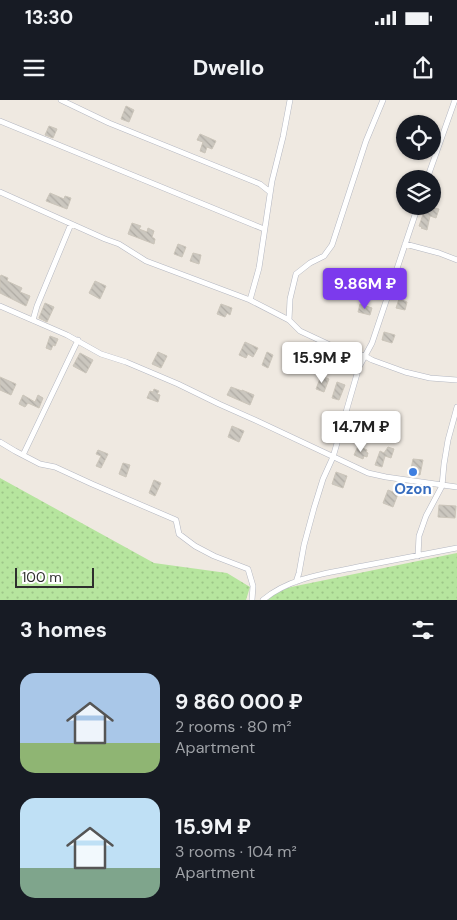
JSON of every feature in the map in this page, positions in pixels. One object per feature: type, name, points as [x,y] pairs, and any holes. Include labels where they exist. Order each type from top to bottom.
[{"type":"street","points":[[61,100],[109,123],[260,184],[270,192]]},
{"type":"street","points":[[250,300],[258,268],[270,192],[290,100]]},
{"type":"street","points":[[289,320],[290,299],[296,274],[310,262],[324,256],[332,245],[366,141],[382,100]]},
{"type":"street","points":[[430,170],[455,100]]},
{"type":"street","points":[[0,121],[264,229]]},
{"type":"street","points":[[0,192],[70,224],[120,244],[146,261],[250,300],[289,320],[300,330],[314,337],[405,372],[430,378],[457,380]]},
{"type":"street","points":[[296,582],[304,545],[323,478],[333,457],[360,367],[372,343],[415,215]]},
{"type":"street","points":[[33,320],[70,224]]},
{"type":"street","points":[[405,244],[457,260]]},
{"type":"street","points":[[0,306],[78,340],[101,354],[126,362],[178,384],[368,473],[457,487]]},
{"type":"street","points":[[23,455],[78,340]]},
{"type":"street","points":[[418,556],[419,536],[426,516],[442,486],[448,440],[457,407]]},
{"type":"street","points":[[0,442],[15,452],[40,464],[55,466],[176,520],[178,534],[195,546],[214,556],[248,569],[253,586],[252,600]]},
{"type":"street","points":[[263,600],[272,592],[286,585],[322,574],[457,548]]},
{"type":"green space","points":[[0,478],[154,563],[227,573],[250,587],[246,600],[0,600]]},
{"type":"green space","points":[[457,553],[457,600],[268,600],[274,593],[291,587]]},
{"type":"building","points":[[126,106],[134,110],[129,122],[121,119]]},
{"type":"building","points":[[49,126],[57,129],[53,138],[45,135]]},
{"type":"building","points":[[200,134],[216,141],[212,149],[207,147],[205,153],[200,151],[203,142],[197,140]]},
{"type":"building","points":[[50,193],[64,199],[65,196],[71,198],[67,209],[46,201]]},
{"type":"building","points":[[423,215],[437,215],[436,218],[430,216],[427,230],[419,226]]},
{"type":"building","points":[[132,223],[141,226],[139,229],[147,232],[148,228],[154,231],[152,237],[155,239],[154,244],[128,234]]},
{"type":"building","points":[[178,244],[186,247],[182,257],[174,254]]},
{"type":"building","points":[[193,253],[201,255],[199,264],[190,261]]},
{"type":"building","points":[[1,275],[8,278],[7,281],[22,288],[20,292],[30,296],[26,306],[0,293]]},
{"type":"building","points":[[95,281],[106,286],[100,299],[89,293]]},
{"type":"building","points":[[399,299],[407,302],[405,310],[396,308]]},
{"type":"building","points":[[45,303],[54,307],[47,322],[39,318]]},
{"type":"building","points":[[221,304],[232,308],[230,315],[227,313],[225,317],[217,314]]},
{"type":"building","points":[[360,304],[372,308],[370,315],[358,312]]},
{"type":"building","points":[[384,332],[395,335],[392,343],[382,340]]},
{"type":"building","points":[[50,336],[58,339],[51,350],[46,348]]},
{"type":"building","points":[[245,342],[258,348],[253,357],[248,354],[246,358],[239,355]]},
{"type":"building","points":[[158,352],[167,356],[161,368],[152,364]]},
{"type":"building","points":[[267,352],[273,355],[268,368],[262,365]]},
{"type":"building","points":[[80,353],[93,360],[86,373],[73,366]]},
{"type":"building","points":[[321,376],[329,379],[324,392],[316,389]]},
{"type":"building","points":[[0,377],[16,384],[11,395],[0,390]]},
{"type":"building","points":[[337,382],[345,385],[339,400],[332,398]]},
{"type":"building","points":[[231,387],[254,395],[250,405],[227,395]]},
{"type":"building","points":[[154,389],[159,391],[157,394],[160,395],[158,402],[147,398],[150,391],[153,392]]},
{"type":"building","points":[[23,395],[35,402],[38,395],[43,398],[39,408],[28,403],[25,407],[19,404]]},
{"type":"building","points":[[232,426],[244,431],[239,442],[228,437]]},
{"type":"building","points":[[358,446],[367,450],[367,457],[364,456],[363,459],[354,455]]},
{"type":"building","points":[[388,447],[394,449],[391,458],[385,456],[382,467],[375,465],[380,451],[384,453]]},
{"type":"building","points":[[98,450],[108,454],[101,468],[96,466],[101,456],[96,454]]},
{"type":"building","points":[[413,459],[423,460],[420,475],[410,474]]},
{"type":"building","points":[[123,463],[130,465],[126,477],[119,474]]},
{"type":"building","points":[[336,472],[347,476],[343,488],[332,484]]},
{"type":"building","points":[[154,480],[161,483],[155,496],[149,493]]},
{"type":"building","points":[[388,490],[398,494],[393,507],[383,503]]},
{"type":"building","points":[[439,505],[456,506],[455,518],[438,517]]},
{"type":"place","name":"Ozon","points":[[413,472]]}]
